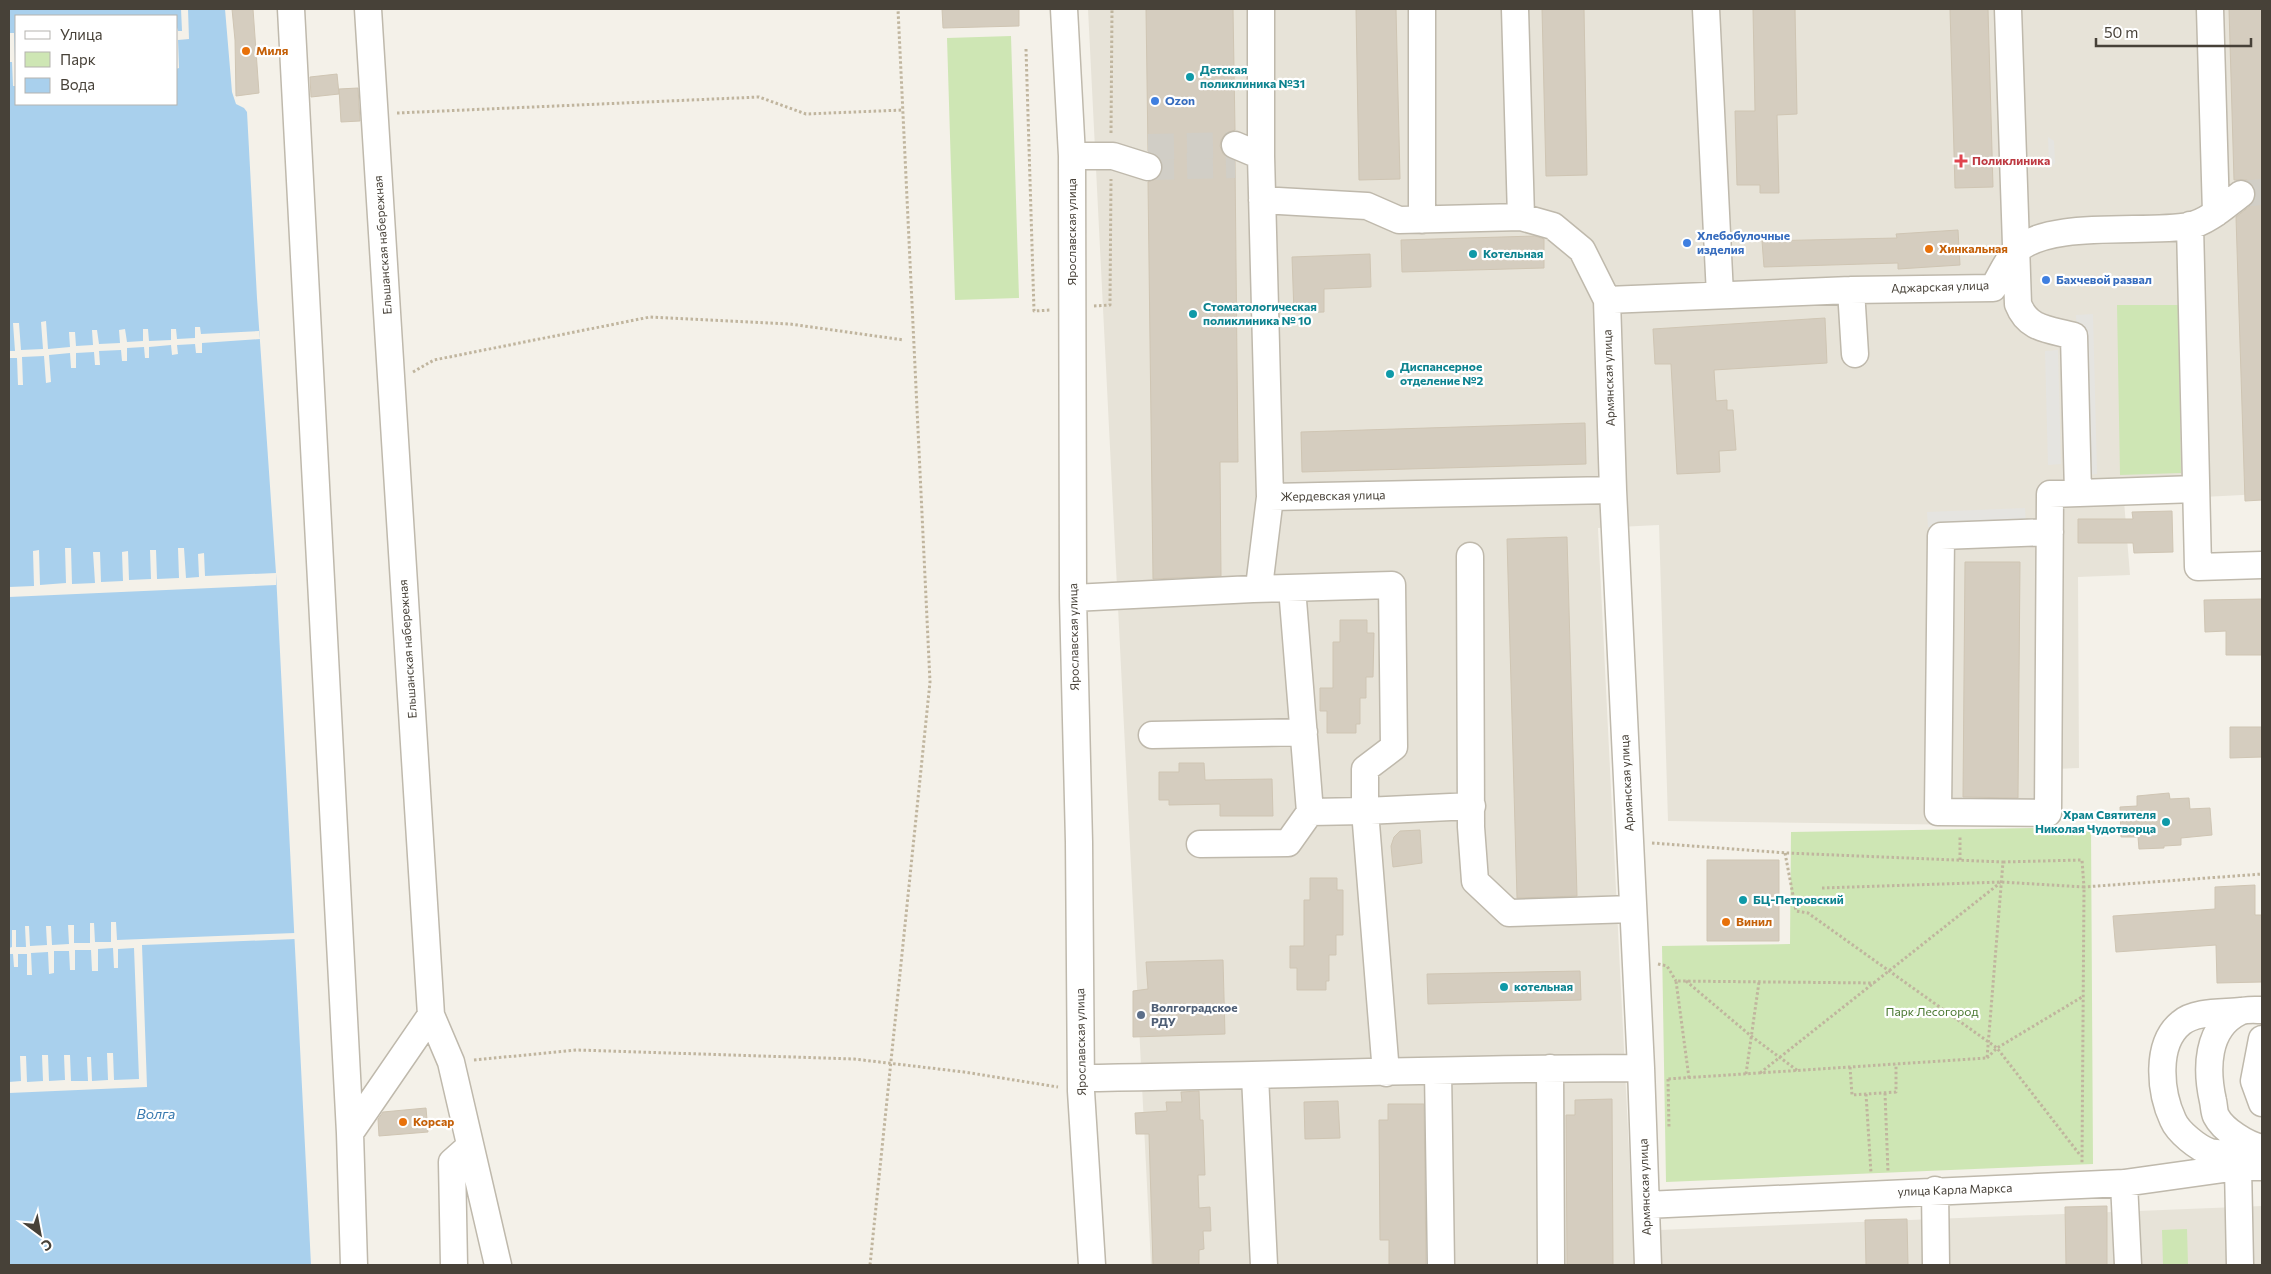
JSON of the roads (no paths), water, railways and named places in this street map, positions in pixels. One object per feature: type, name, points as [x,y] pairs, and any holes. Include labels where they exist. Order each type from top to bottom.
[{"type":"street","points":[[291,9],[350,1133],[354,1265]]},
{"type":"street","name":"Ельшанская набережная","points":[[368,9],[431,1015],[451,1062],[498,1265]]},
{"type":"street","name":"Ярославская улица","points":[[1064,9],[1072,156],[1073,598],[1079,842],[1081,1084],[1092,1265]]},
{"type":"street","points":[[1261,9],[1260,156],[1270,497]]},
{"type":"street","points":[[1422,9],[1422,220]]},
{"type":"street","points":[[1515,9],[1521,217]]},
{"type":"street","points":[[1706,9],[1720,295]]},
{"type":"street","points":[[2008,9],[2018,304],[2023,316],[2034,325],[2074,336],[2078,493]]},
{"type":"street","points":[[2210,9],[2216,213]]},
{"type":"street","points":[[1235,155],[1260,156]]},
{"type":"street","points":[[1072,156],[1148,157]]},
{"type":"street","name":"Аджарская улица","points":[[1607,300],[1850,290],[1993,288],[2015,252],[2036,239],[2059,233],[2190,226],[2216,213],[2241,194]]},
{"type":"street","points":[[1262,200],[1367,206],[1399,220],[1521,217],[1553,226],[1582,250],[1607,300]]},
{"type":"street","points":[[2190,226],[2198,567],[2262,565]]},
{"type":"street","points":[[1850,290],[1855,354]]},
{"type":"street","name":"Армянская улица","points":[[1607,300],[1613,490],[1641,1068],[1648,1265]]},
{"type":"street","points":[[2050,532],[1941,536],[1938,812],[2048,813],[2050,532],[2050,494],[2196,489]]},
{"type":"street","name":"Жердевская улица","points":[[1253,589],[1259,587],[1270,497],[1613,490]]},
{"type":"street","points":[[1470,556],[1471,827],[1475,881],[1509,913],[1633,909]]},
{"type":"street","points":[[1073,598],[1253,589],[1392,585],[1394,747],[1365,769],[1365,810],[1386,1073]]},
{"type":"street","points":[[1200,844],[1288,843],[1310,812],[1292,588]]},
{"type":"street","points":[[1152,735],[1304,732]]},
{"type":"street","points":[[1310,812],[1472,806]]},
{"type":"street","points":[[2251,1011],[2224,1022],[2209,1049],[2208,1071],[2216,1116],[2232,1133],[2250,1146],[2262,1150]]},
{"type":"street","points":[[2251,1011],[2198,1015],[2182,1022],[2169,1036],[2163,1054],[2165,1088],[2173,1122],[2198,1145],[2211,1152],[2262,1150]]},
{"type":"street","points":[[350,1133],[431,1015]]},
{"type":"street","points":[[2262,1039],[2254,1081],[2262,1103]]},
{"type":"street","points":[[1081,1084],[1255,1076],[1550,1068],[1641,1068]]},
{"type":"street","points":[[1550,1068],[1550,1265]]},
{"type":"street","points":[[1438,1071],[1441,1265]]},
{"type":"street","points":[[1255,1076],[1264,1265]]},
{"type":"street","points":[[454,1265],[452,1162],[470,1146]]},
{"type":"street","points":[[2240,1265],[2250,1167]]},
{"type":"street","name":"улица Карла Маркса","points":[[1646,1205],[1935,1190],[2124,1183],[2250,1167]]},
{"type":"street","points":[[2124,1183],[2128,1265]]},
{"type":"street","points":[[1935,1190],[1936,1265]]},
{"type":"water","name":"Волга","points":[[9,9],[225,9],[232,92],[236,104],[247,112],[257,298],[276,573],[311,1265],[9,1265]]},
{"type":"tunnel","points":[[1148,147],[1235,145]]},
{"type":"tunnel","points":[[1148,167],[1235,165]]},
{"type":"tunnel","points":[[2241,194],[2262,192]]},
{"type":"place","name":"Миля","points":[[246,51]]},
{"type":"place","name":"Детская поликлиника №31","points":[[1190,77]]},
{"type":"place","name":"Ozon","points":[[1155,101]]},
{"type":"place","name":"Поликлиника","points":[[1961,161]]},
{"type":"place","name":"Хлебобулочные изделия","points":[[1687,243]]},
{"type":"place","name":"Хинкальная","points":[[1929,249]]},
{"type":"place","name":"Котельная","points":[[1473,254]]},
{"type":"place","name":"Бахчевой развал","points":[[2046,280]]},
{"type":"place","name":"Стоматологическая поликлиника № 10","points":[[1193,314]]},
{"type":"place","name":"Диспансерное отделение №2","points":[[1390,374]]},
{"type":"place","name":"Храм Святителя Николая Чудотворца","points":[[2166,822]]},
{"type":"place","name":"БЦ-Петровский","points":[[1743,900]]},
{"type":"place","name":"Винил","points":[[1726,922]]},
{"type":"place","name":"котельная","points":[[1504,987]]},
{"type":"place","name":"Волгоградское РДУ","points":[[1141,1015]]},
{"type":"place","name":"Корсар","points":[[403,1122]]},
{"type":"park label","name":"Парк Лесогород","points":[[1932,1012]]}]
